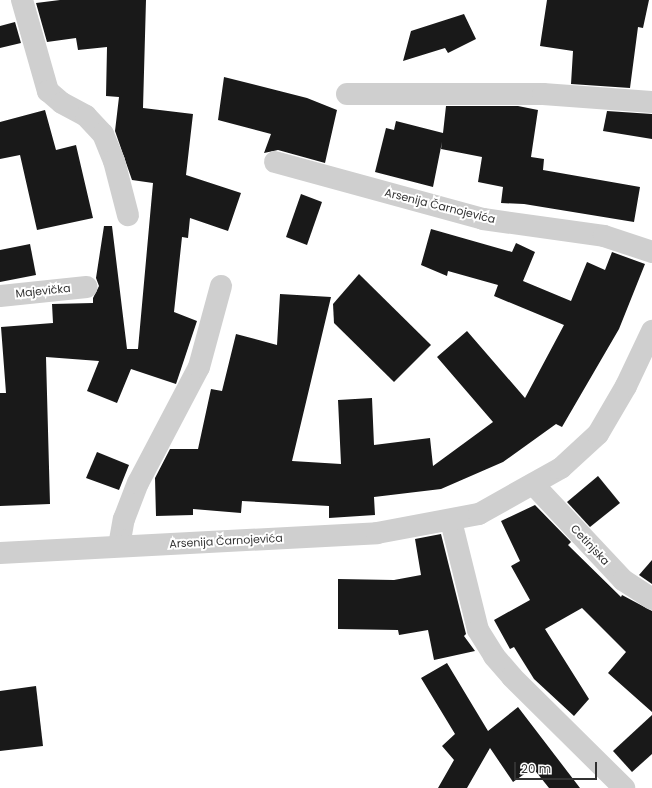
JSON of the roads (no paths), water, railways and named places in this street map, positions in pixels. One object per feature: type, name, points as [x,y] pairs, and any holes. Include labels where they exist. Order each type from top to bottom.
[{"type":"street","points":[[22,0],[48,91],[62,103],[86,116],[103,134],[114,161],[128,215]]},
{"type":"street","points":[[347,94],[543,94],[652,102]]},
{"type":"street","name":"Arsenija Čarnojevića","points":[[275,162],[484,219],[604,236],[652,252]]},
{"type":"street","points":[[119,546],[124,519],[138,483],[199,367],[221,286]]},
{"type":"street","name":"Majevička","points":[[0,296],[87,287]]},
{"type":"street","name":"Arsenija Čarnojevića","points":[[0,553],[377,533],[451,521],[479,514],[561,468],[598,434],[626,386],[651,337]]},
{"type":"street","name":"Cetinjska","points":[[533,484],[623,580],[652,599]]},
{"type":"street","points":[[451,521],[478,630],[494,656],[624,788]]}]
